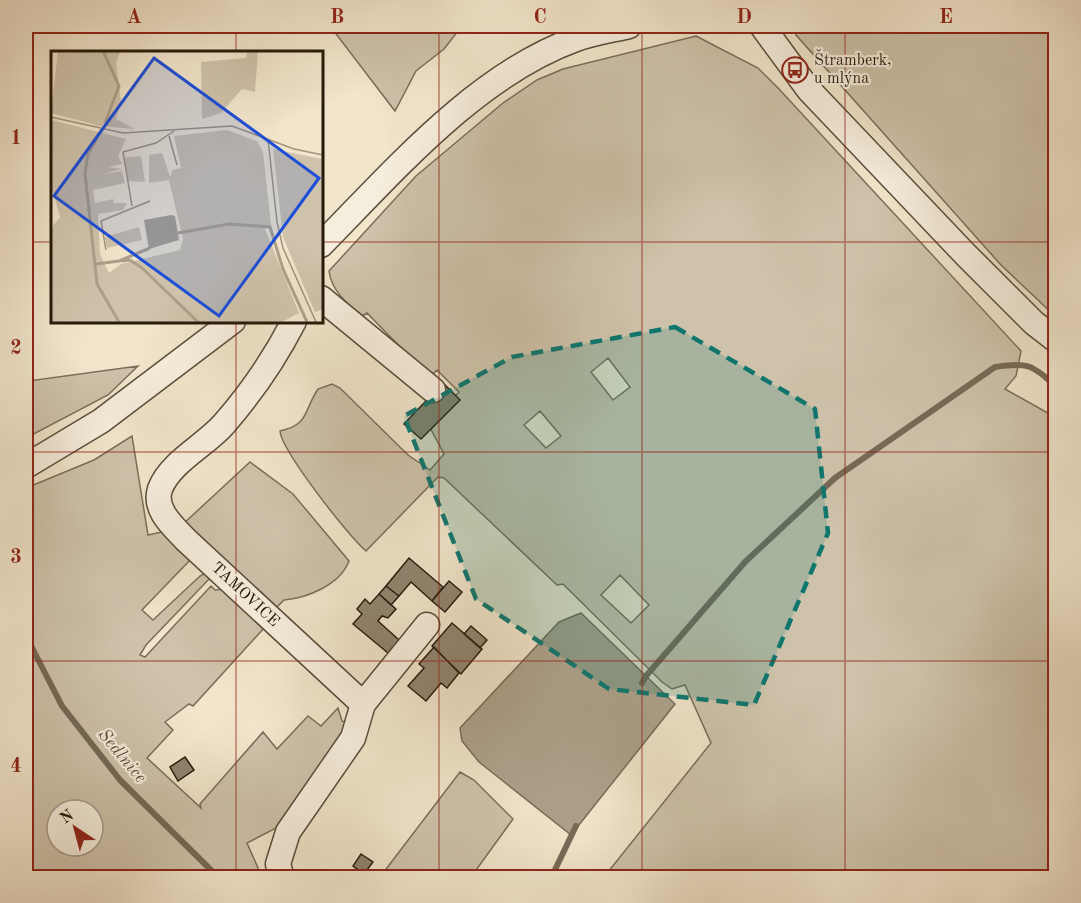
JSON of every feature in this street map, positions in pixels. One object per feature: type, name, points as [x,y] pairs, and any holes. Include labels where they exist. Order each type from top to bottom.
[{"type":"street","points":[[322,244],[404,161],[495,83],[547,52],[577,39],[629,26]]},
{"type":"street","points":[[762,26],[809,90],[965,254],[1034,322],[1056,340]]},
{"type":"street","points":[[322,299],[433,390]]},
{"type":"street","points":[[26,466],[101,421],[232,322]]},
{"type":"street","name":"TAMOVICE","points":[[293,322],[273,361],[254,388],[223,426],[171,473],[160,490],[160,503],[166,519],[186,540],[363,704]]},
{"type":"street","points":[[282,878],[278,864],[288,832],[353,738],[363,704],[427,625]]},
{"type":"highlighted area","points":[[675,327],[815,409],[828,533],[754,705],[609,689],[476,599],[404,416],[512,357]]},
{"type":"shaded area","points":[[330,26],[457,26],[458,31],[444,49],[416,71],[395,111]]},
{"type":"shaded area","points":[[792,26],[1055,26],[1055,316],[1001,265],[796,35]]},
{"type":"shaded area","points":[[696,36],[758,68],[1021,351],[1016,376],[1005,389],[1055,417],[1055,877],[604,877],[711,743],[685,685],[672,689],[662,682],[563,584],[557,585],[444,478],[438,477],[366,551],[332,512],[291,456],[280,431],[301,421],[318,389],[332,384],[340,388],[408,455],[430,470],[444,454],[428,424],[459,392],[437,370],[432,375],[411,358],[367,313],[362,316],[351,307],[337,291],[329,271],[416,176],[503,103],[537,80],[563,69]],"holes":[[[608,358],[630,387],[613,400],[591,372]],[[540,411],[561,436],[546,448],[524,425]],[[620,575],[649,605],[631,623],[601,595]]]},
{"type":"shaded area","points":[[138,366],[108,395],[26,438],[26,372],[29,381]]},
{"type":"shaded area","points":[[132,436],[148,535],[166,531],[193,557],[142,610],[153,620],[200,576],[207,572],[211,577],[146,645],[140,655],[145,657],[211,586],[215,590],[225,589],[265,627],[193,706],[189,704],[165,722],[173,730],[147,758],[201,808],[200,804],[263,732],[277,749],[308,716],[321,726],[338,708],[342,721],[352,725],[282,825],[247,843],[262,877],[26,878],[26,488],[94,460]]},
{"type":"shaded area","points":[[250,462],[293,494],[349,561],[338,577],[322,589],[284,600],[274,610],[182,525]]},
{"type":"shaded area","points":[[581,613],[675,704],[571,835],[479,762],[462,741],[460,728],[559,622]]},
{"type":"shaded area","points":[[460,772],[474,780],[513,819],[471,877],[380,877]]},
{"type":"building","points":[[443,383],[460,400],[421,439],[404,424]]},
{"type":"building","points":[[409,558],[443,587],[432,601],[411,582],[399,596],[386,586]]},
{"type":"building","points":[[449,581],[462,592],[445,612],[432,601]]},
{"type":"building","points":[[386,586],[399,596],[391,605],[379,594]]},
{"type":"building","points":[[379,594],[396,609],[388,618],[382,616],[378,621],[399,640],[388,653],[353,624],[362,614],[357,609],[365,599],[370,604]]},
{"type":"building","points":[[452,623],[482,649],[461,674],[432,646]]},
{"type":"building","points":[[471,626],[487,640],[480,648],[464,634]]},
{"type":"building","points":[[434,647],[459,673],[447,688],[441,683],[426,701],[408,686],[424,668],[419,664]]},
{"type":"building","points":[[185,757],[194,770],[178,781],[170,767]]},
{"type":"building","points":[[361,854],[373,862],[364,874],[353,866]]},
{"type":"waterway","points":[[642,683],[745,562],[835,478],[995,367],[1028,366],[1041,373],[1056,387]]},
{"type":"waterway","name":"Sedlnice","points":[[26,636],[62,706],[120,780],[219,878]]},
{"type":"waterway","points":[[551,878],[576,826]]},
{"type":"place","name":"Štramberk, u mlýna","points":[[795,70]]}]
